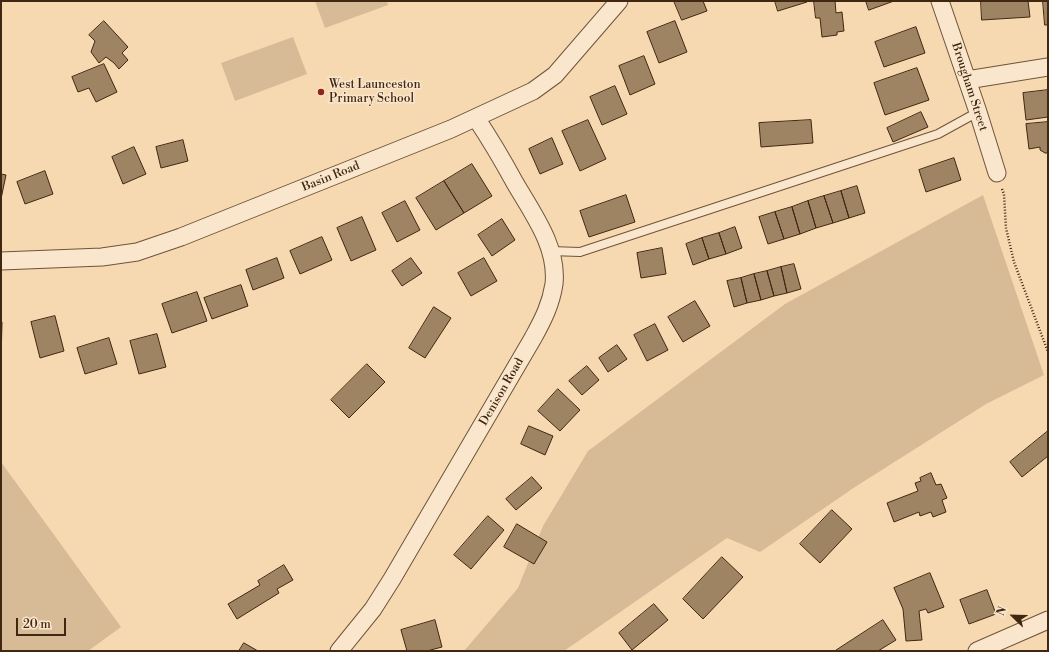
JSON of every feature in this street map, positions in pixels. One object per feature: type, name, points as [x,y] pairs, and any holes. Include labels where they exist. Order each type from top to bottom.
[{"type":"street","name":"Basin Road","points":[[1,261],[102,257],[137,252],[181,237],[451,129],[533,91],[555,75],[619,1]]},
{"type":"street","name":"Brougham Street","points":[[940,1],[997,173]]},
{"type":"street","points":[[967,80],[1048,67]]},
{"type":"street","name":"Denison Road","points":[[339,651],[392,579],[544,317],[550,303],[554,283],[554,268],[545,235],[476,118]]},
{"type":"street","points":[[977,651],[1048,620]]},
{"type":"lane","points":[[550,251],[580,252],[938,134],[978,112]]},
{"type":"path","points":[[997,173],[1004,194],[1006,228],[1014,262],[1048,352]]},
{"type":"shaded area","points":[[315,1],[387,1],[388,5],[325,28]]},
{"type":"shaded area","points":[[293,37],[307,74],[235,101],[221,63]]},
{"type":"shaded area","points":[[983,195],[1044,375],[986,404],[855,487],[760,552],[727,538],[564,651],[464,651],[518,588],[543,526],[588,451],[785,304]]},
{"type":"shaded area","points":[[1,462],[121,627],[88,651],[1,651]]},
{"type":"building","points":[[674,1],[703,1],[707,11],[682,20]]},
{"type":"building","points":[[775,1],[806,1],[807,2],[778,11]]},
{"type":"building","points":[[814,1],[835,1],[836,13],[842,12],[844,31],[837,32],[837,35],[822,37],[820,18],[816,18]]},
{"type":"building","points":[[866,1],[894,1],[869,10]]},
{"type":"building","points":[[981,1],[1028,1],[1030,17],[982,20]]},
{"type":"building","points":[[1043,1],[1048,1],[1048,25],[1045,25]]},
{"type":"building","points":[[104,21],[128,47],[122,53],[128,60],[119,69],[106,57],[99,63],[91,52],[95,41],[89,35]]},
{"type":"building","points":[[675,21],[687,52],[659,63],[647,32]]},
{"type":"building","points":[[916,27],[925,53],[884,67],[875,42]]},
{"type":"building","points":[[644,56],[655,84],[630,95],[619,66]]},
{"type":"building","points":[[104,64],[117,92],[96,102],[89,88],[78,92],[72,77]]},
{"type":"building","points":[[917,68],[929,100],[885,115],[874,83]]},
{"type":"building","points":[[615,86],[627,114],[602,125],[590,97]]},
{"type":"building","points":[[1048,90],[1048,117],[1026,120],[1023,93]]},
{"type":"building","points":[[921,112],[928,127],[893,142],[887,128]]},
{"type":"building","points":[[588,120],[606,159],[580,171],[562,131]]},
{"type":"building","points":[[811,120],[813,143],[761,147],[759,123]]},
{"type":"building","points":[[1048,122],[1048,153],[1040,150],[1040,147],[1029,149],[1026,124]]},
{"type":"building","points":[[552,138],[563,164],[540,174],[529,149]]},
{"type":"building","points":[[183,140],[188,161],[161,168],[156,147]]},
{"type":"building","points":[[134,147],[146,174],[123,184],[112,157]]},
{"type":"building","points":[[954,158],[961,180],[926,192],[919,170]]},
{"type":"building","points":[[472,164],[492,196],[464,213],[444,181]]},
{"type":"building","points":[[45,171],[53,194],[25,204],[17,182]]},
{"type":"building","points":[[1,174],[6,175],[1,199]]},
{"type":"building","points":[[444,181],[464,213],[436,230],[416,198]]},
{"type":"building","points":[[857,186],[865,213],[849,218],[841,191]]},
{"type":"building","points":[[841,191],[849,218],[833,223],[824,196]]},
{"type":"building","points":[[626,195],[635,222],[589,237],[580,211]]},
{"type":"building","points":[[824,196],[833,223],[816,228],[808,201]]},
{"type":"building","points":[[405,201],[420,230],[397,242],[382,213]]},
{"type":"building","points":[[808,201],[816,228],[800,234],[792,207]]},
{"type":"building","points":[[792,207],[800,234],[784,239],[775,212]]},
{"type":"building","points":[[775,212],[784,239],[768,244],[759,217]]},
{"type":"building","points":[[362,217],[376,250],[351,261],[337,228]]},
{"type":"building","points":[[502,219],[515,240],[492,256],[478,235]]},
{"type":"building","points":[[735,227],[742,248],[726,254],[719,233]]},
{"type":"building","points":[[719,233],[726,254],[709,259],[702,238]]},
{"type":"building","points":[[322,237],[332,260],[300,274],[290,251]]},
{"type":"building","points":[[702,238],[709,259],[693,265],[686,244]]},
{"type":"building","points":[[662,248],[666,274],[641,278],[637,253]]},
{"type":"building","points":[[277,258],[284,278],[253,290],[246,270]]},
{"type":"building","points":[[411,258],[422,273],[402,286],[392,271]]},
{"type":"building","points":[[484,258],[497,281],[471,296],[458,273]]},
{"type":"building","points":[[794,264],[801,289],[787,293],[781,267]]},
{"type":"building","points":[[781,267],[787,293],[774,296],[767,271]]},
{"type":"building","points":[[767,271],[774,296],[761,300],[754,274]]},
{"type":"building","points":[[754,274],[761,300],[747,303],[741,278]]},
{"type":"building","points":[[741,278],[747,303],[734,307],[727,281]]},
{"type":"building","points":[[241,285],[248,306],[212,319],[204,298]]},
{"type":"building","points":[[197,292],[207,321],[172,333],[162,304]]},
{"type":"building","points":[[695,301],[710,326],[683,342],[668,317]]},
{"type":"building","points":[[434,307],[451,318],[425,358],[409,348]]},
{"type":"building","points":[[55,316],[64,351],[40,358],[31,322]]},
{"type":"building","points":[[1,322],[2,322],[1,360]]},
{"type":"building","points":[[655,324],[668,350],[647,361],[634,335]]},
{"type":"building","points":[[157,334],[166,367],[139,374],[130,341]]},
{"type":"building","points":[[109,338],[117,364],[85,374],[77,348]]},
{"type":"building","points":[[617,345],[627,359],[608,372],[599,358]]},
{"type":"building","points":[[367,364],[385,382],[349,418],[331,400]]},
{"type":"building","points":[[587,366],[599,380],[582,395],[569,381]]},
{"type":"building","points":[[558,389],[580,410],[560,431],[538,411]]},
{"type":"building","points":[[529,426],[553,436],[545,455],[521,444]]},
{"type":"building","points":[[1048,431],[1048,456],[1022,477],[1010,462]]},
{"type":"building","points":[[931,473],[936,485],[941,484],[947,498],[942,500],[946,512],[933,517],[931,512],[920,516],[919,512],[894,522],[887,503],[918,491],[915,483],[921,481],[920,478]]},
{"type":"building","points":[[532,477],[542,488],[516,510],[506,499]]},
{"type":"building","points":[[832,510],[852,529],[820,563],[800,544]]},
{"type":"building","points":[[488,516],[504,530],[471,569],[454,555]]},
{"type":"building","points":[[517,524],[547,542],[534,564],[504,547]]},
{"type":"building","points":[[722,557],[743,577],[703,619],[683,599]]},
{"type":"building","points":[[284,565],[293,580],[277,589],[279,593],[237,619],[228,604],[260,585],[258,581]]},
{"type":"building","points":[[930,573],[944,607],[928,613],[926,609],[919,611],[922,640],[906,641],[903,609],[894,588]]},
{"type":"building","points":[[987,590],[996,614],[969,624],[960,600]]},
{"type":"building","points":[[654,604],[668,620],[632,650],[619,633]]},
{"type":"building","points":[[435,620],[442,647],[427,651],[407,651],[401,630]]},
{"type":"building","points":[[883,620],[896,640],[878,651],[835,651]]},
{"type":"building","points":[[244,643],[258,651],[239,651]]},
{"type":"place","name":"West Launceston Primary School","points":[[321,92]]}]
